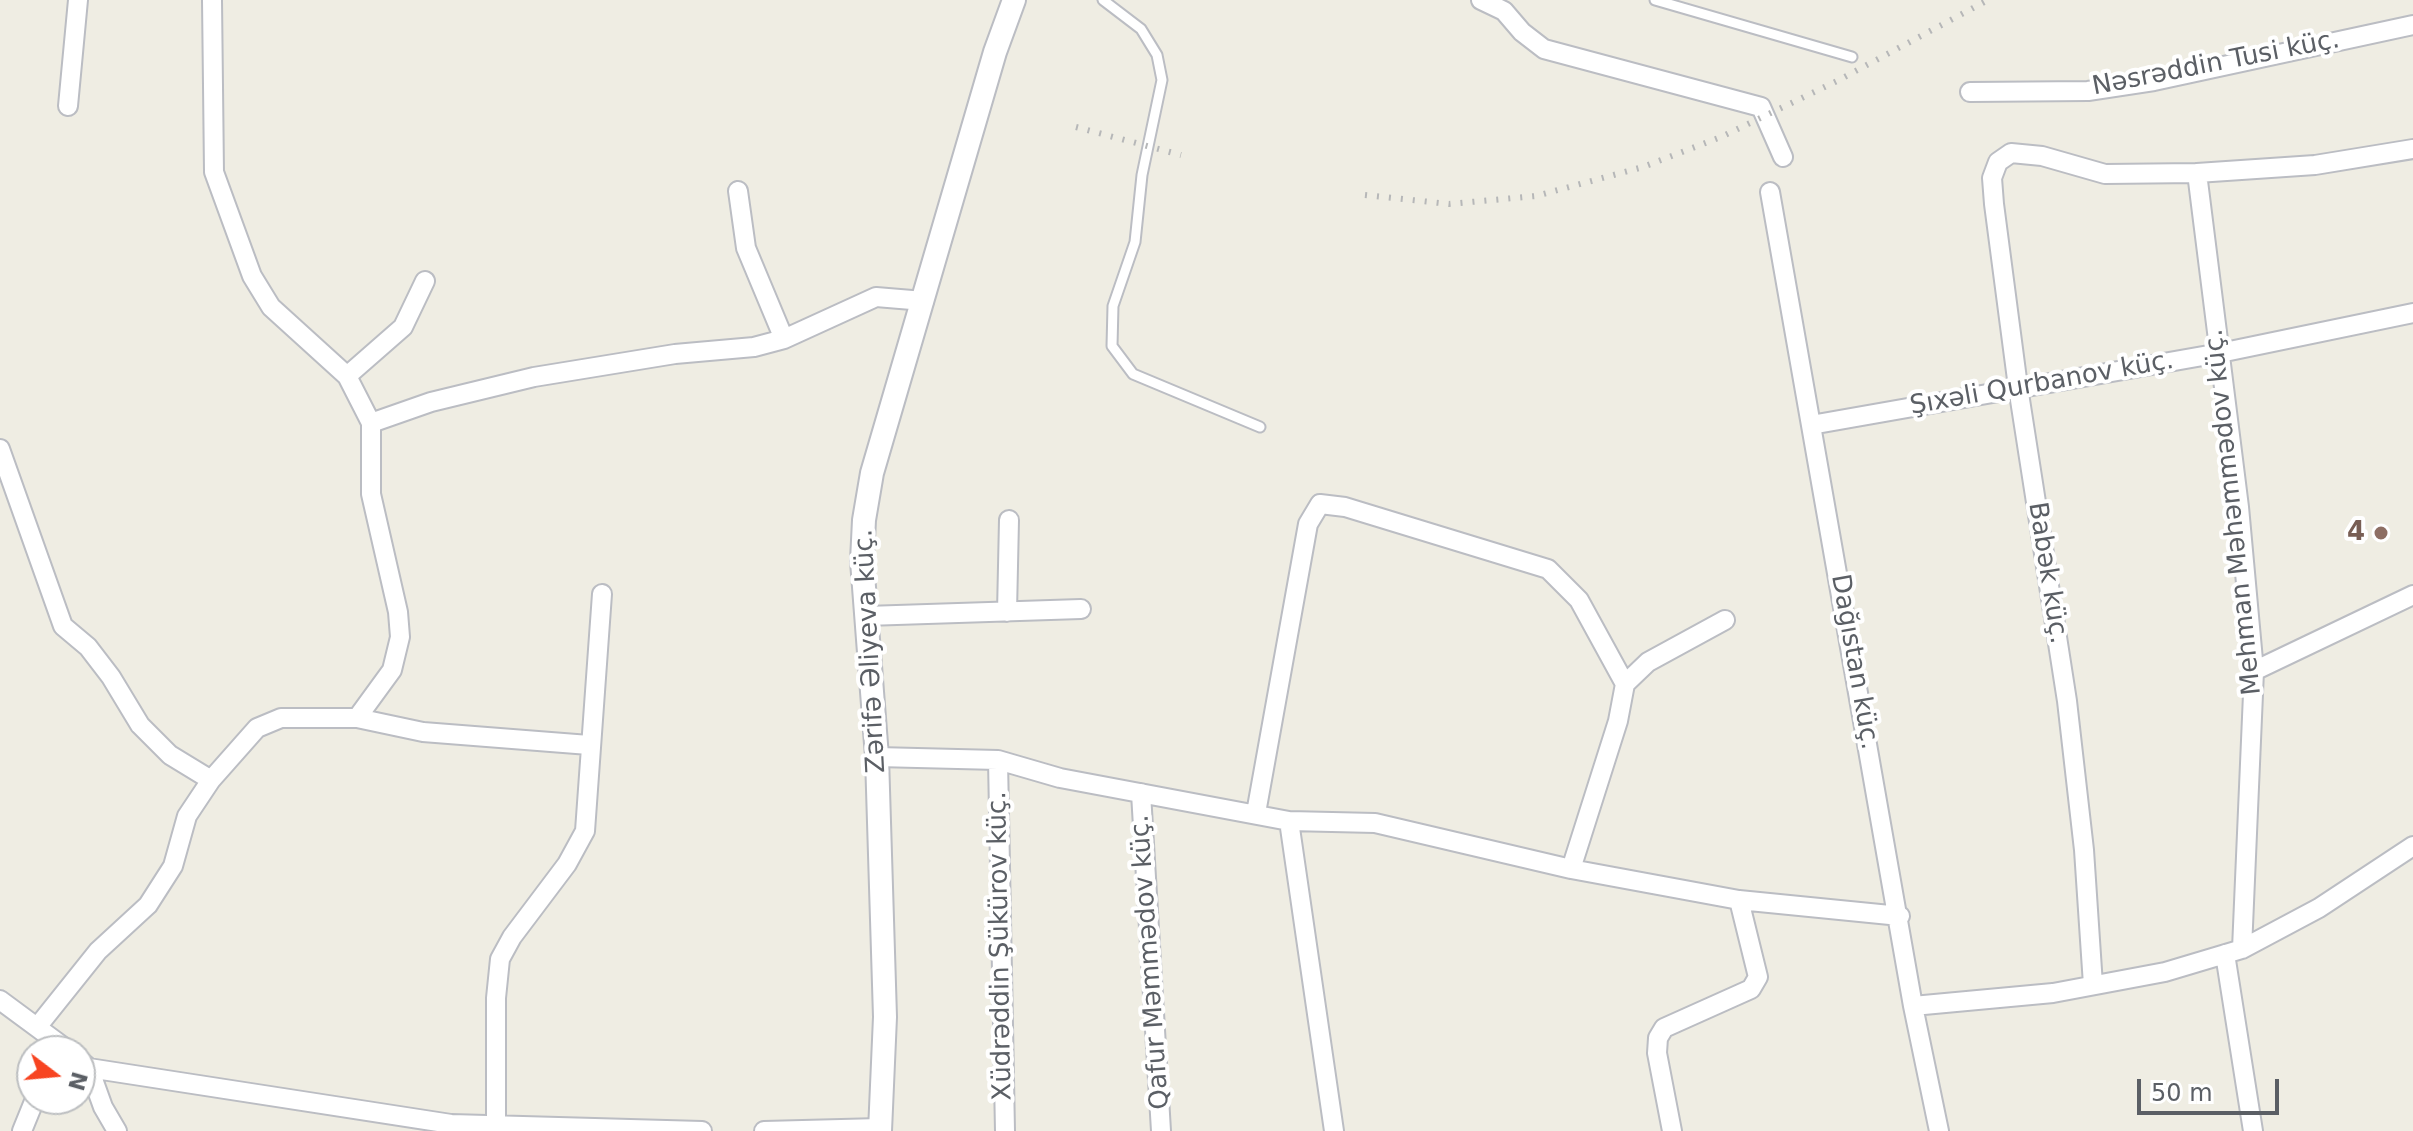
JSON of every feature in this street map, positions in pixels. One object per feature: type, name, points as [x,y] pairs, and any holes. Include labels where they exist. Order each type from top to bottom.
[{"type":"street","points":[[68,106],[78,0]]},
{"type":"street","points":[[212,0],[214,172],[252,276],[271,307],[347,376],[371,423],[371,494],[400,637],[392,670],[357,718]]},
{"type":"street","name":"Zərifə Əliyeva küç.","points":[[880,1130],[885,1017],[877,757],[862,548],[872,473],[995,52],[1014,0]]},
{"type":"street","points":[[1481,0],[1504,11],[1522,32],[1544,49],[1761,107],[1783,157]]},
{"type":"street","name":"Nəsrəddin Tusi küç.","points":[[1970,92],[2088,91],[2154,81],[2413,25]]},
{"type":"street","points":[[2197,173],[2315,165],[2413,149]]},
{"type":"street","name":"Babək küç.","points":[[2093,985],[2084,850],[2067,701],[2018,387],[1992,178],[1998,162],[2011,153],[2042,156],[2105,174],[2197,173]]},
{"type":"street","name":"Mehman Məhəmmədov küç.","points":[[2197,173],[2254,671],[2234,951],[2253,1131]]},
{"type":"street","points":[[738,191],[746,248],[784,339]]},
{"type":"street","name":"Dağıstan küç.","points":[[1770,192],[1900,916],[1913,1006],[1939,1131]]},
{"type":"street","points":[[347,376],[403,327],[425,281]]},
{"type":"street","points":[[371,423],[431,402],[534,377],[675,354],[754,347],[784,339],[876,297],[924,301]]},
{"type":"street","name":"Şıxəli Qurbanov küç.","points":[[1811,425],[2220,353],[2413,313]]},
{"type":"street","points":[[0,449],[63,626],[88,647],[104,667],[140,725],[170,755],[211,780]]},
{"type":"street","points":[[1256,813],[1308,524],[1320,504],[1345,507],[1548,569],[1579,600],[1625,684]]},
{"type":"street","points":[[1007,612],[1009,520]]},
{"type":"street","points":[[496,1126],[496,998],[500,959],[512,937],[567,864],[585,831],[590,799],[589,745],[602,594]]},
{"type":"street","points":[[2254,671],[2413,595]]},
{"type":"street","points":[[866,616],[1081,609]]},
{"type":"street","points":[[1571,869],[1618,721],[1625,684],[1648,662],[1725,620]]},
{"type":"street","points":[[38,1026],[98,951],[148,905],[173,866],[187,816],[211,780],[257,728],[281,718],[357,718],[423,732],[589,745]]},
{"type":"street","points":[[877,757],[998,760],[1060,778],[1289,821],[1375,823],[1571,869],[1739,900],[1900,916]]},
{"type":"street","name":"Xüdrəddin Şükürov küç.","points":[[998,760],[1005,1131]]},
{"type":"street","name":"Qafur Məmmədov küç.","points":[[1141,793],[1161,1131]]},
{"type":"street","points":[[1289,821],[1334,1131]]},
{"type":"street","points":[[1913,1006],[2053,993],[2165,972],[2234,951],[2319,908],[2413,846]]},
{"type":"street","points":[[1672,1131],[1657,1053],[1658,1038],[1664,1028],[1751,989],[1758,977],[1739,900]]},
{"type":"street","points":[[0,1000],[47,1035]]},
{"type":"street","points":[[96,1066],[451,1124],[702,1131]]},
{"type":"street","points":[[96,1090],[117,1131]]},
{"type":"street","points":[[764,1131],[880,1130]]},
{"type":"lane","points":[[1103,0],[1141,29],[1157,55],[1162,80],[1142,175],[1135,242],[1113,306],[1112,346],[1133,374],[1260,427]]},
{"type":"lane","points":[[1655,0],[1852,57]]},
{"type":"railway","points":[[1365,195],[1449,204],[1536,196],[1643,167],[1721,137],[1837,81],[1988,0]]},
{"type":"railway","points":[[1076,127],[1181,155]]},
{"type":"place","name":"4","points":[[2381,533]]}]
